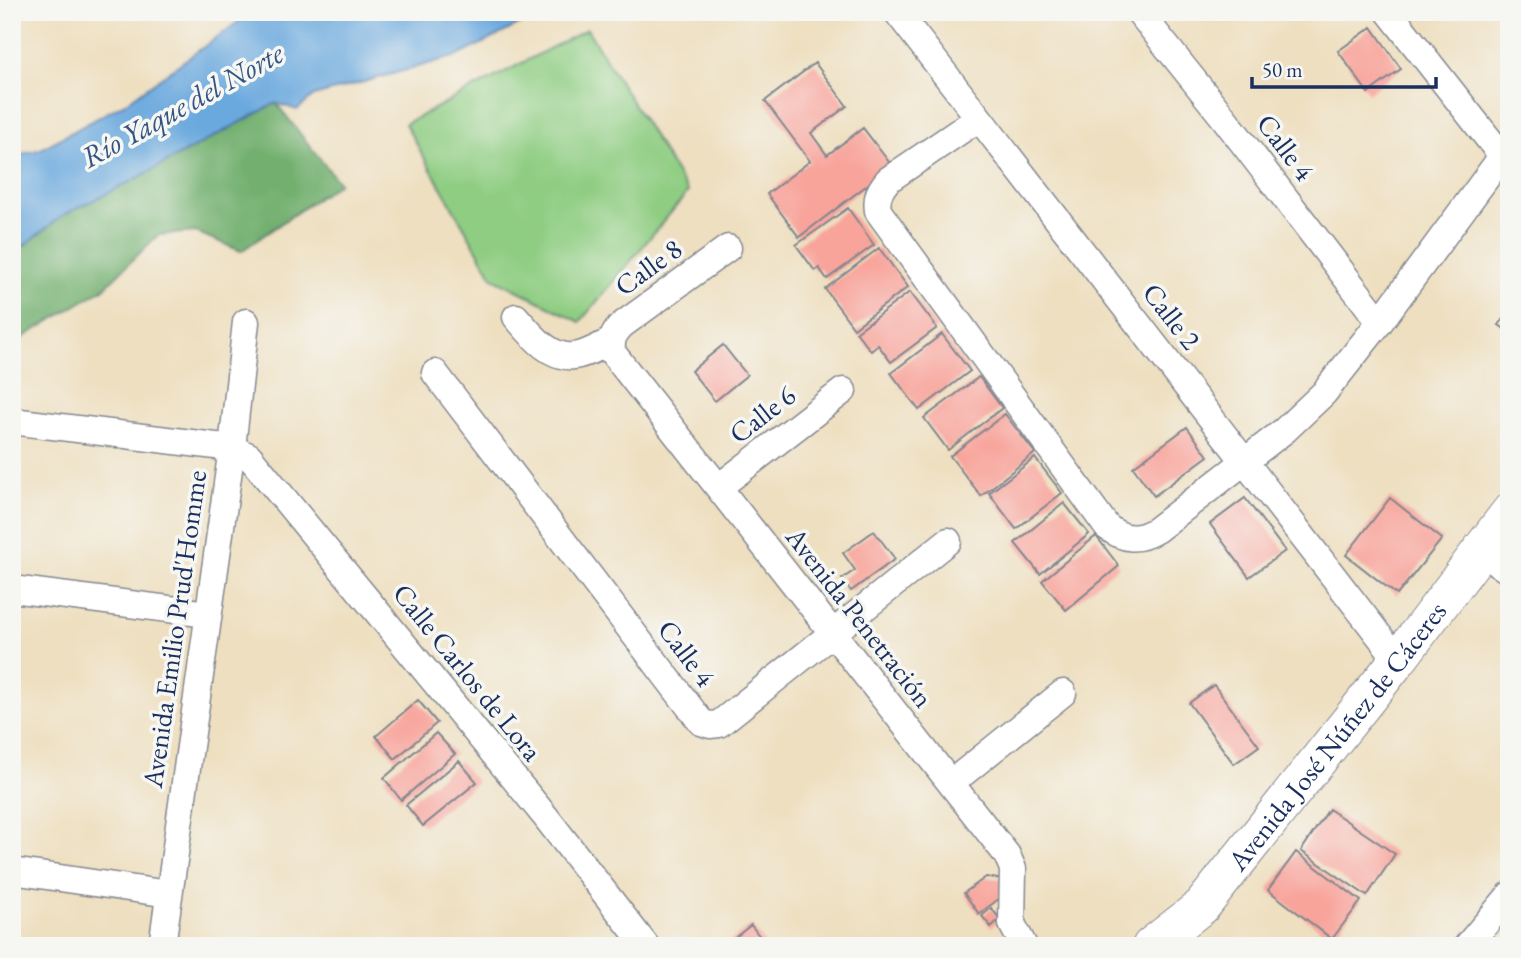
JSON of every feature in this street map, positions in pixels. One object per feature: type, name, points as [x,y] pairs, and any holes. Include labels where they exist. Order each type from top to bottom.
[{"type":"main road","name":"Avenida José Núñez de Cáceres","points":[[1151,946],[1202,906],[1398,660],[1494,561],[1509,513]]},
{"type":"street","name":"Calle 2","points":[[897,12],[1398,660]]},
{"type":"street","name":"Calle 4","points":[[1139,12],[1380,321]]},
{"type":"street","points":[[979,118],[888,180],[879,190],[878,211],[1107,527],[1125,537],[1145,537],[1245,462],[1324,393],[1505,152],[1389,12]]},
{"type":"street","name":"Calle 8","points":[[611,341],[622,325],[728,248]]},
{"type":"street","points":[[516,317],[537,341],[554,353],[574,356],[611,341]]},
{"type":"street","name":"Avenida Emilio Prud'Homme","points":[[162,946],[232,448],[246,322]]},
{"type":"street","name":"Avenida Penetración","points":[[611,341],[612,352],[623,368],[1007,855],[1013,869],[1012,924],[1024,946]]},
{"type":"street","name":"Calle 4","points":[[435,373],[702,722],[710,725],[719,724],[948,541]]},
{"type":"street","name":"Calle 6","points":[[719,487],[842,391]]},
{"type":"street","points":[[12,421],[232,448]]},
{"type":"street","name":"Calle Carlos de Lora","points":[[232,448],[255,461],[536,805],[646,946]]},
{"type":"street","points":[[12,589],[208,614]]},
{"type":"street","points":[[951,783],[1063,693]]},
{"type":"street","points":[[12,871],[169,894]]},
{"type":"street","points":[[1467,946],[1509,897]]},
{"type":"green space","points":[[587,29],[688,192],[580,322],[493,278],[405,124]]},
{"type":"green space","points":[[276,103],[339,183],[241,251],[196,232],[158,235],[103,289],[12,344],[12,250],[24,246],[63,215]]},
{"type":"water","name":"Río Yaque del Norte","points":[[252,12],[543,12],[460,55],[314,96],[297,110],[276,103],[63,215],[23,246],[12,250],[12,157],[41,149],[127,102]]},
{"type":"building","points":[[1372,27],[1401,69],[1368,93],[1338,51]]},
{"type":"building","points":[[815,63],[847,106],[811,133],[827,155],[863,128],[892,166],[799,237],[767,194],[810,161],[765,101]]},
{"type":"building","points":[[848,208],[874,245],[827,279],[819,268],[815,271],[796,245]]},
{"type":"building","points":[[879,248],[908,287],[854,328],[825,289]]},
{"type":"building","points":[[910,292],[937,328],[891,362],[878,345],[871,351],[856,332]]},
{"type":"building","points":[[1509,312],[1509,332],[1499,325]]},
{"type":"building","points":[[942,334],[970,371],[919,410],[891,373]]},
{"type":"building","points":[[723,345],[747,375],[715,401],[691,371]]},
{"type":"building","points":[[979,377],[1002,408],[948,450],[924,418]]},
{"type":"building","points":[[1005,414],[1035,453],[981,496],[950,456]]},
{"type":"building","points":[[1187,427],[1208,456],[1154,496],[1133,467]]},
{"type":"building","points":[[1035,458],[1062,493],[1016,529],[989,493]]},
{"type":"building","points":[[1245,498],[1285,551],[1249,577],[1210,524]]},
{"type":"building","points":[[1390,498],[1442,539],[1397,595],[1346,555]]},
{"type":"building","points":[[1064,503],[1089,534],[1040,574],[1015,543]]},
{"type":"building","points":[[874,531],[895,559],[851,591],[842,579],[855,570],[843,553]]},
{"type":"building","points":[[1096,536],[1119,566],[1066,610],[1042,581]]},
{"type":"building","points":[[1214,685],[1259,746],[1234,764],[1189,703]]},
{"type":"building","points":[[418,700],[437,723],[395,759],[376,736]]},
{"type":"building","points":[[436,733],[455,754],[401,800],[384,778]]},
{"type":"building","points":[[459,761],[477,782],[423,826],[406,805]]},
{"type":"building","points":[[1329,809],[1395,854],[1367,896],[1301,851]]},
{"type":"building","points":[[1296,852],[1361,901],[1332,939],[1268,890]]},
{"type":"building","points":[[986,877],[1004,880],[1000,898],[979,914],[964,893]]},
{"type":"building","points":[[991,908],[1000,919],[991,927],[982,916]]},
{"type":"building","points":[[751,925],[767,946],[724,946]]}]
